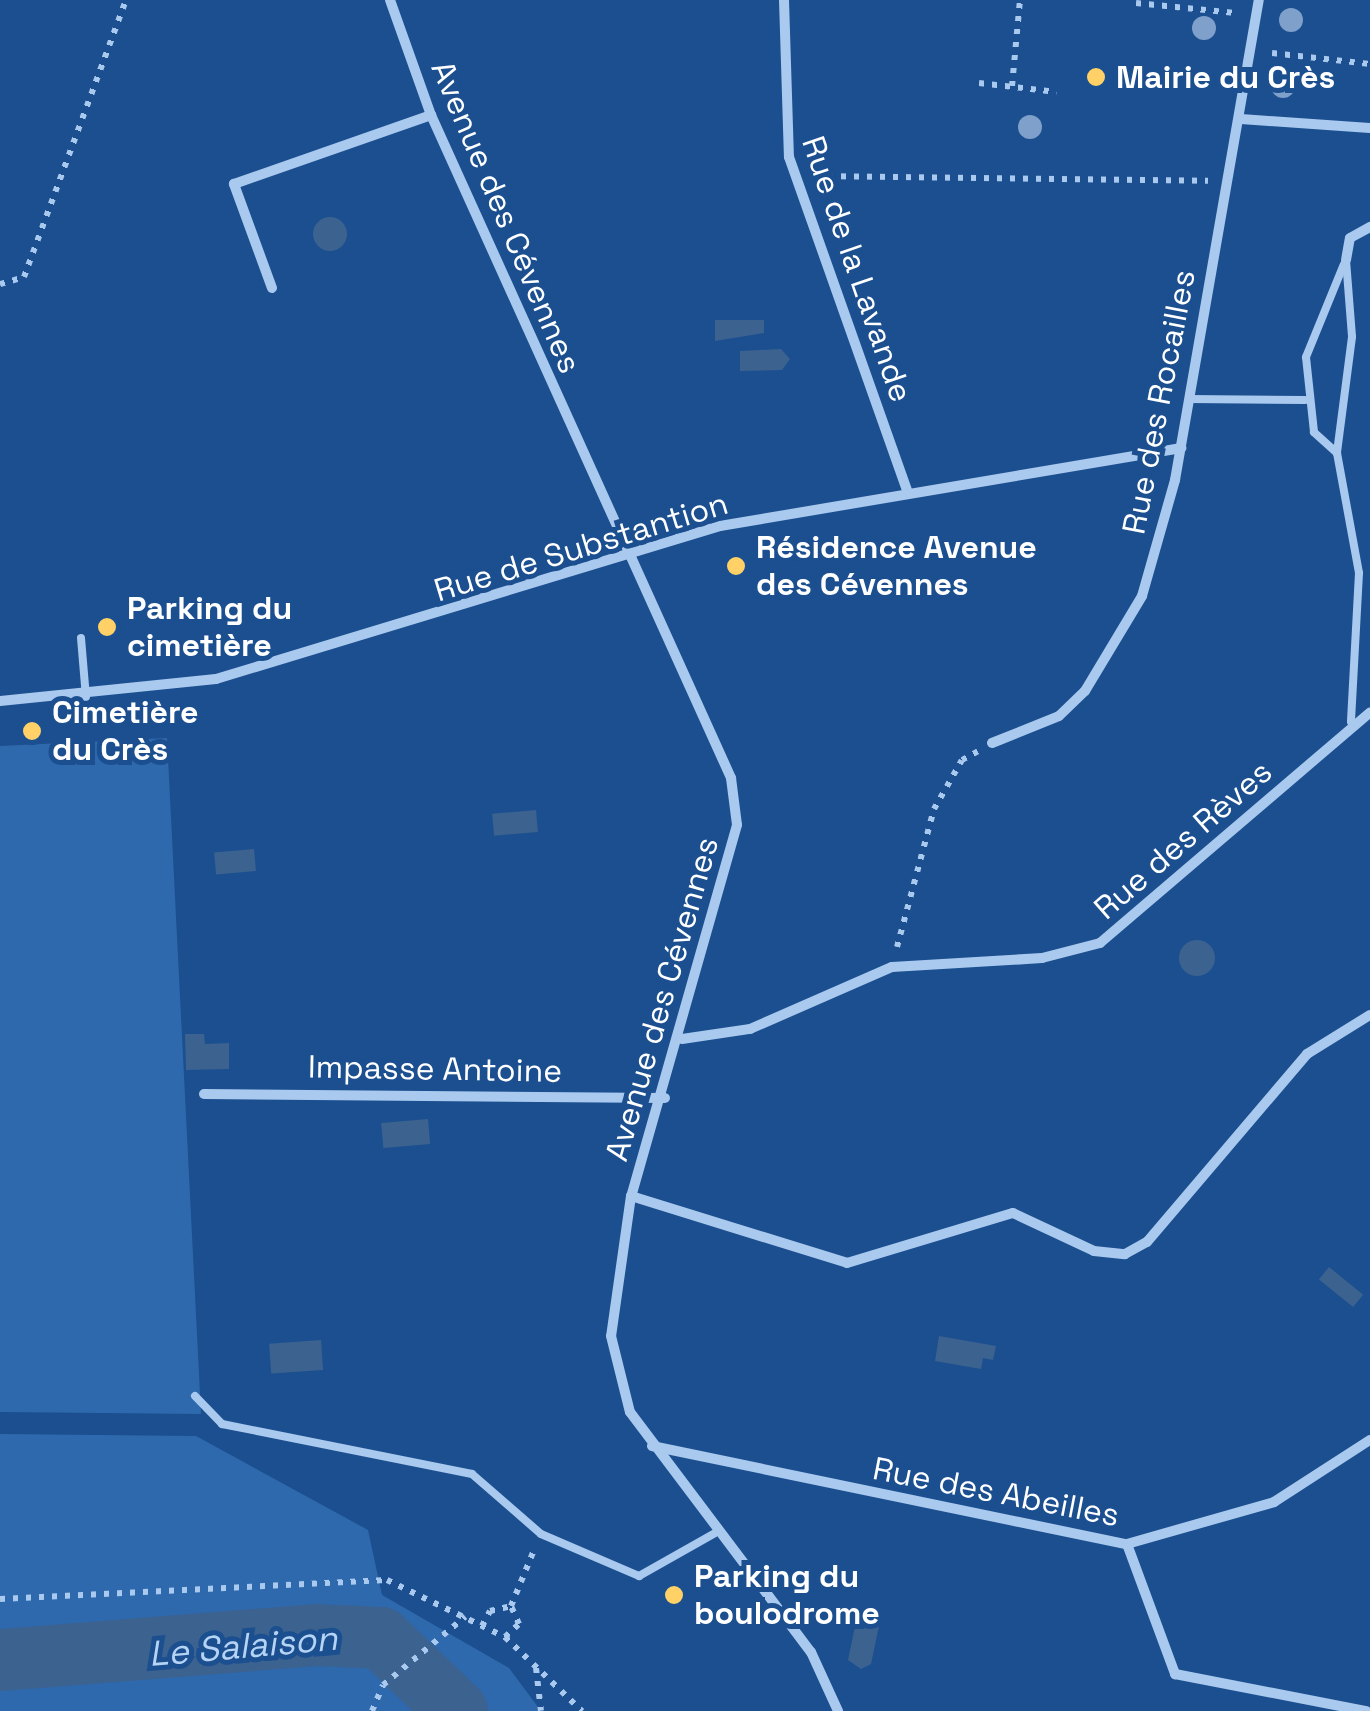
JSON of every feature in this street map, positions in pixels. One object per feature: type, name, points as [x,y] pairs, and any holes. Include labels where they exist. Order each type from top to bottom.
[{"type":"street","name":"Avenue des Cévennes","points":[[390,0],[431,115],[738,810],[682,1039],[631,1196],[611,1336],[630,1412],[715,1533],[810,1652],[838,1711]]},
{"type":"street","name":"Rue de la Lavande","points":[[784,0],[782,123],[907,490]]},
{"type":"street","name":"Rue des Rocailles","points":[[992,744],[1058,716],[1106,665],[1147,582],[1181,448],[1224,182],[1241,119],[1259,0]]},
{"type":"street","points":[[272,288],[234,184],[431,115]]},
{"type":"street","points":[[1241,119],[1370,128]]},
{"type":"street","points":[[1346,260],[1350,238],[1370,227]]},
{"type":"street","name":"Rue de Substantion","points":[[0,701],[86,698],[344,647],[720,526],[907,490],[1181,448]]},
{"type":"street","name":"Rue des Rèves","points":[[682,1039],[750,1029],[892,967],[1042,958],[1100,943],[1352,722],[1370,712]]},
{"type":"street","points":[[631,1196],[846,1264],[1013,1212],[1094,1250],[1125,1254],[1147,1242],[1307,1054],[1370,1015]]},
{"type":"street","name":"Impasse Antoine","points":[[204,1094],[665,1098]]},
{"type":"street","name":"Rue des Abeilles","points":[[652,1446],[1127,1544],[1274,1502],[1370,1440]]},
{"type":"street","points":[[1127,1544],[1176,1674],[1366,1711]]},
{"type":"lane","points":[[1337,453],[1314,432],[1305,400],[1306,357],[1346,260]]},
{"type":"lane","points":[[1346,260],[1352,337],[1337,453],[1359,573],[1352,722]]},
{"type":"lane","points":[[1189,399],[1305,400]]},
{"type":"lane","points":[[81,638],[86,698]]},
{"type":"lane","points":[[195,1396],[222,1424],[472,1474],[541,1534],[639,1576],[715,1533]]},
{"type":"path","points":[[0,284],[24,276],[126,0]]},
{"type":"path","points":[[1012,86],[1020,0]]},
{"type":"path","points":[[1136,3],[1256,16]]},
{"type":"path","points":[[1251,51],[1370,64]]},
{"type":"path","points":[[979,82],[1056,92]]},
{"type":"path","points":[[797,176],[1224,182]]},
{"type":"path","points":[[892,967],[939,797],[962,760],[992,744]]},
{"type":"path","points":[[505,1638],[518,1624],[511,1606],[541,1534]]},
{"type":"path","points":[[0,1599],[387,1580],[505,1638],[582,1711]]},
{"type":"path","points":[[482,1626],[490,1612],[511,1606]]},
{"type":"path","points":[[372,1711],[384,1686],[465,1617]]},
{"type":"path","points":[[536,1667],[542,1711]]},
{"type":"shaded area","points":[[330,217],[342,222],[347,234],[342,246],[330,251],[318,246],[313,234],[318,222]]},
{"type":"shaded area","points":[[715,320],[764,320],[764,333],[715,341]]},
{"type":"shaded area","points":[[781,349],[790,359],[782,370],[740,371],[740,351]]},
{"type":"shaded area","points":[[167,738],[201,1414],[0,1412],[0,746]]},
{"type":"shaded area","points":[[536,810],[538,832],[494,836],[492,814]]},
{"type":"shaded area","points":[[254,849],[256,871],[216,874],[214,852]]},
{"type":"shaded area","points":[[1197,940],[1210,945],[1215,958],[1210,971],[1197,976],[1184,971],[1179,958],[1184,945]]},
{"type":"shaded area","points":[[185,1034],[204,1034],[205,1044],[229,1043],[229,1069],[186,1070]]},
{"type":"shaded area","points":[[428,1119],[430,1144],[383,1148],[381,1123]]},
{"type":"shaded area","points":[[1329,1267],[1363,1295],[1353,1307],[1319,1279]]},
{"type":"shaded area","points":[[939,1336],[996,1346],[993,1360],[983,1358],[981,1369],[935,1361]]},
{"type":"shaded area","points":[[321,1340],[323,1370],[271,1374],[269,1344]]},
{"type":"shaded area","points":[[0,1434],[196,1436],[368,1530],[382,1595],[509,1668],[541,1711],[0,1711]]},
{"type":"shaded area","points":[[857,1617],[880,1621],[871,1664],[861,1669],[848,1660]]},
{"type":"waterway","name":"Le Salaison","points":[[0,1660],[315,1635],[381,1638],[457,1711]]},
{"type":"place","name":"Mairie du Crès","points":[[1096,77]]},
{"type":"place","name":"Résidence Avenue des Cévennes","points":[[736,566]]},
{"type":"place","name":"Parking du cimetière","points":[[107,627]]},
{"type":"place","name":"Cimetière du Crès","points":[[32,731]]},
{"type":"place","name":"Parking du boulodrome","points":[[674,1595]]}]
